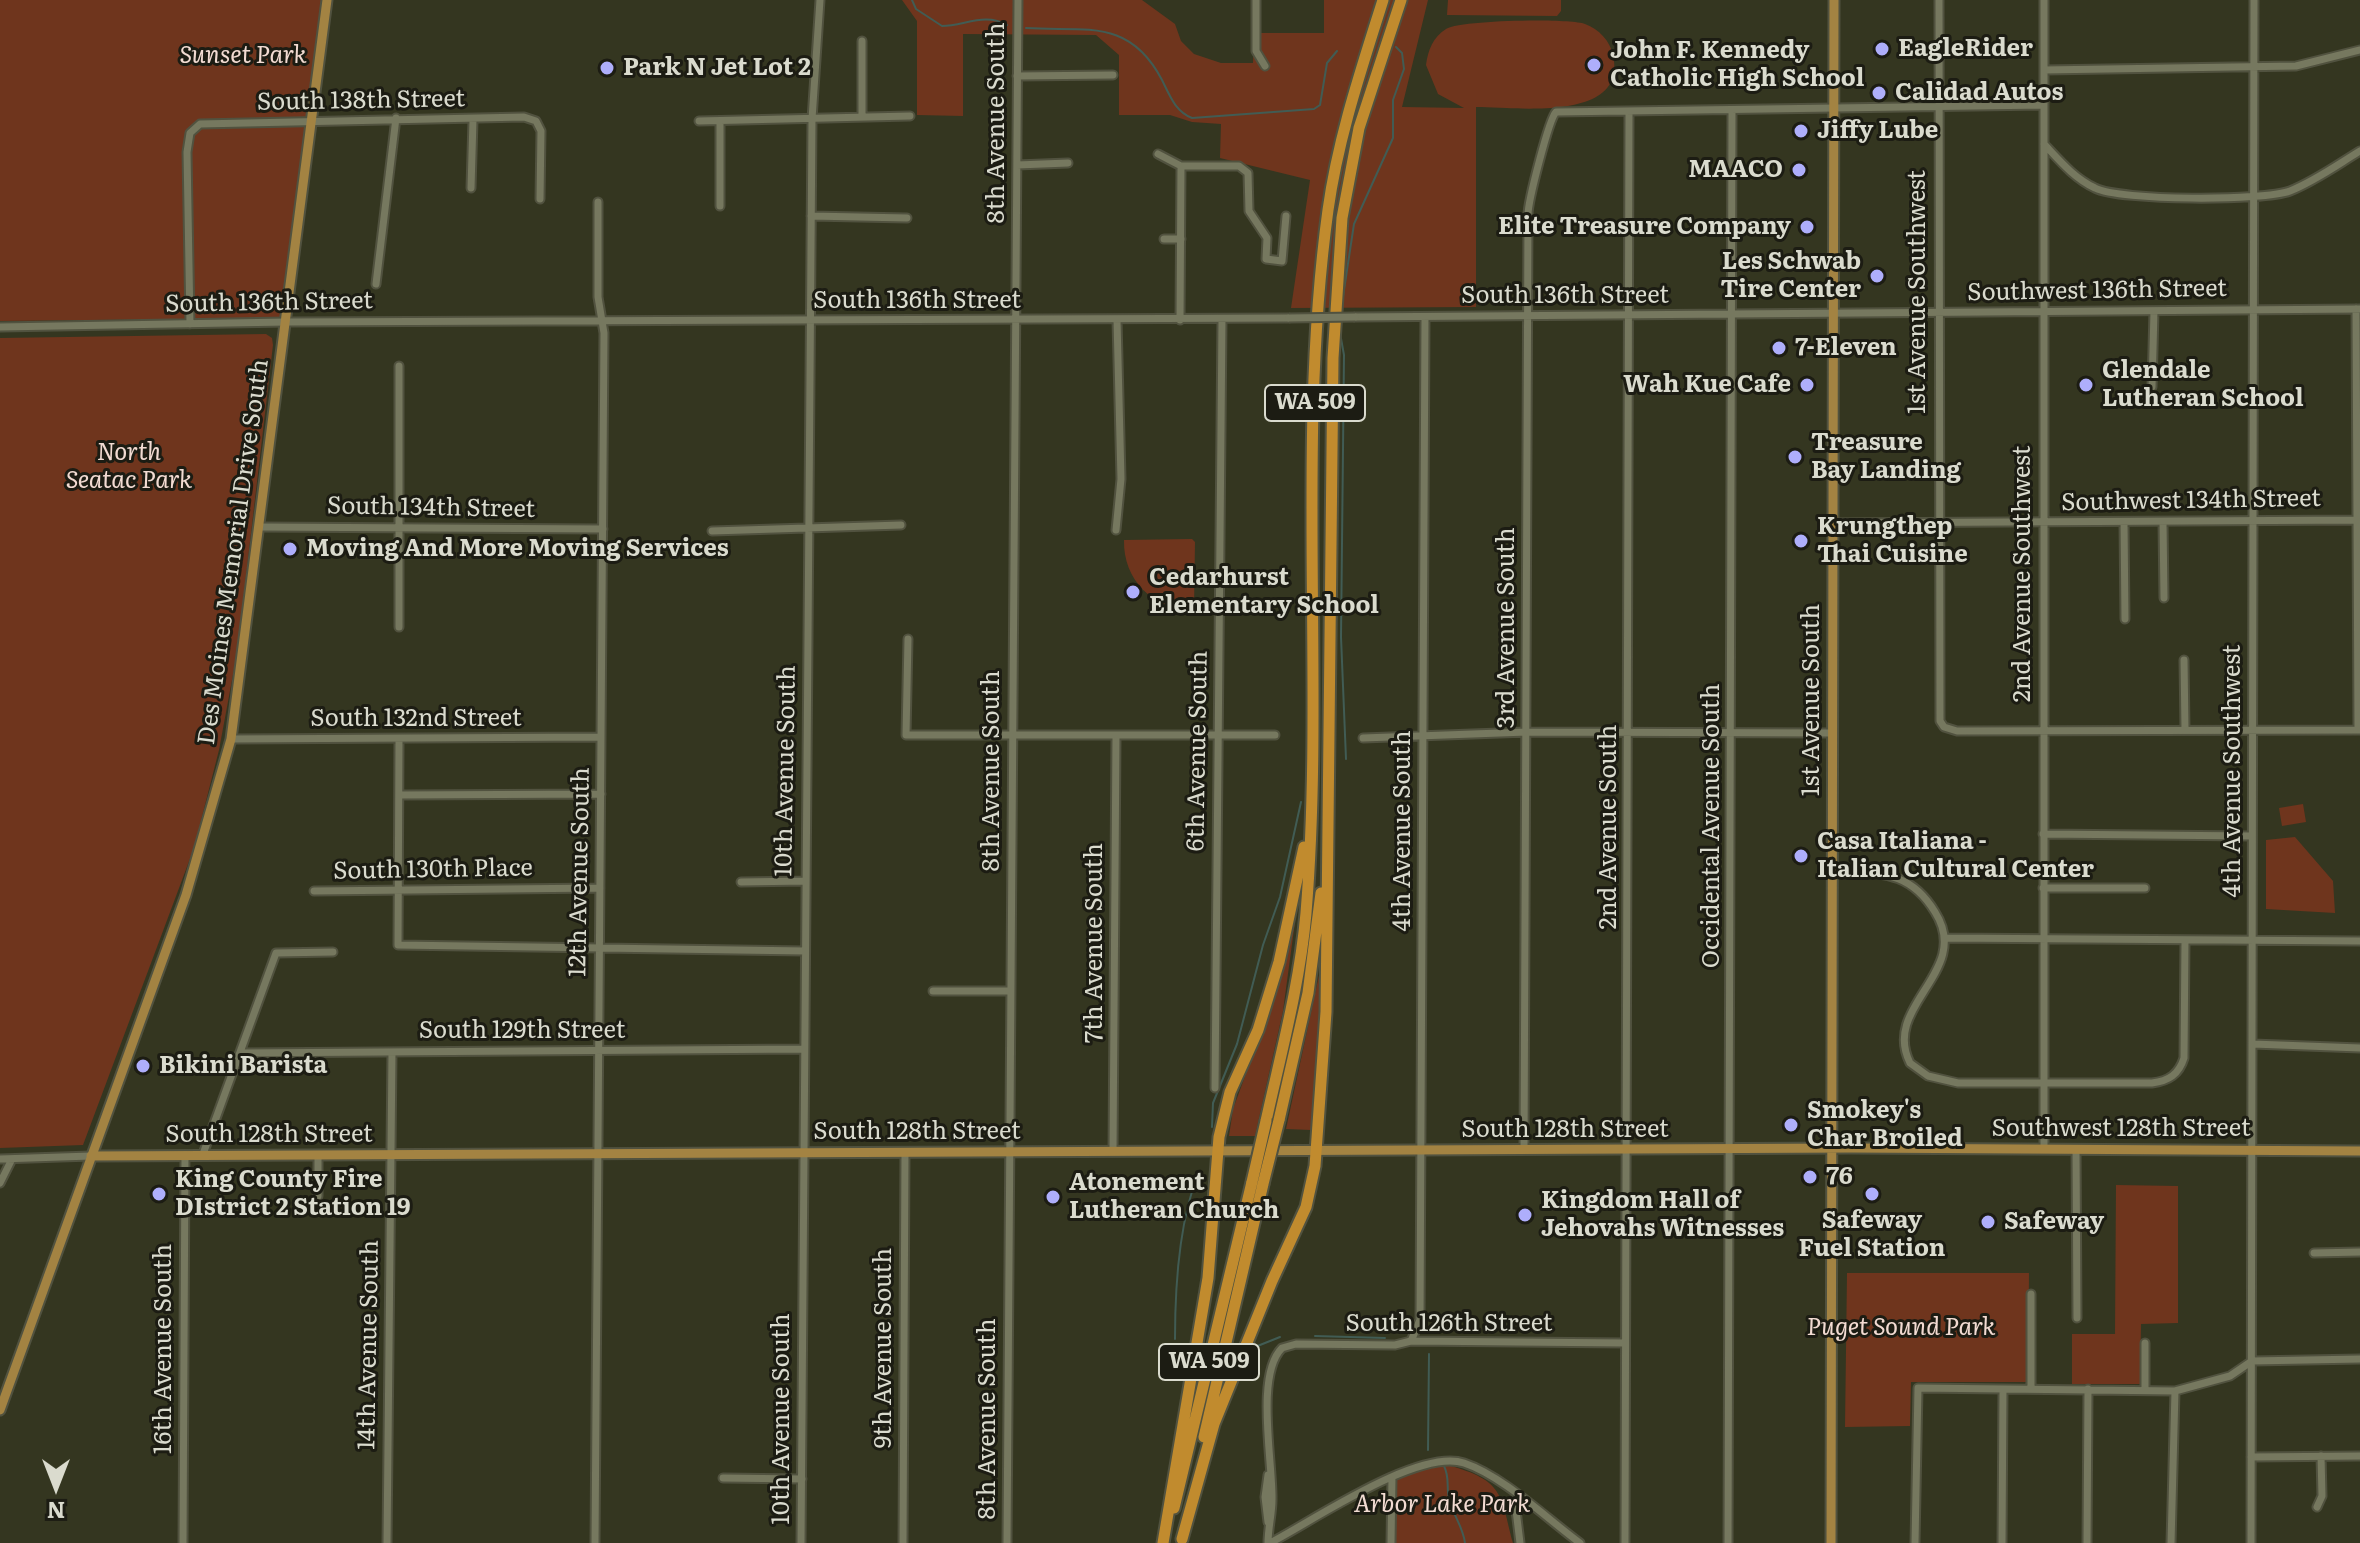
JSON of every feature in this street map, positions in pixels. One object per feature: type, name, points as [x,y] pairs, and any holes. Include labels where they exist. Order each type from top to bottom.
[{"type":"highway","name":"WA 509","points":[[1272,1121],[1300,959],[1312,815],[1317,328],[1327,211],[1344,122],[1383,0]]},
{"type":"highway","name":"WA 509","points":[[1165,1543],[1272,1121],[1308,993],[1330,809],[1327,682],[1333,358],[1342,218],[1359,128],[1401,0]]},
{"type":"highway","points":[[1182,1541],[1214,1424],[1272,1281],[1306,1207],[1316,1151],[1326,1012],[1330,809]]},
{"type":"highway","points":[[1165,1543],[1208,1278],[1216,1152],[1230,1092],[1258,1030],[1279,962],[1312,815]]},
{"type":"highway","name":"WA 509","points":[[1182,1541],[1257,1183]]},
{"type":"main road","name":"Des Moines Memorial Drive South","points":[[0,1410],[186,895],[231,739],[327,0]]},
{"type":"main road","name":"1st Avenue South","points":[[1831,1543],[1834,0]]},
{"type":"main road","name":"South 128th Street","points":[[91,1156],[1834,1148]]},
{"type":"main road","name":"Southwest 128th Street","points":[[1834,1148],[2360,1151]]},
{"type":"street","name":"10th Avenue South","points":[[801,1543],[812,119],[820,0]]},
{"type":"street","name":"8th Avenue South","points":[[1007,1543],[1018,0]]},
{"type":"street","points":[[1256,0],[1256,51],[1265,66]]},
{"type":"street","name":"1st Avenue Southwest","points":[[1939,0],[1938,716],[1944,727],[1957,731],[2044,730]]},
{"type":"street","name":"2nd Avenue Southwest","points":[[2044,0],[2044,1149]]},
{"type":"street","name":"4th Avenue Southwest","points":[[2251,1543],[2254,0]]},
{"type":"street","points":[[862,41],[862,117]]},
{"type":"street","points":[[2044,70],[2310,64],[2360,50]]},
{"type":"street","points":[[1017,76],[1113,75]]},
{"type":"street","points":[[1629,112],[2044,105]]},
{"type":"street","name":"Occidental Avenue South","points":[[1728,1543],[1733,733],[1732,110]]},
{"type":"street","name":"3rd Avenue South","points":[[1524,1150],[1529,196],[1556,112],[1629,112]]},
{"type":"street","name":"2nd Avenue South","points":[[1625,1543],[1629,112]]},
{"type":"street","points":[[699,121],[910,116]]},
{"type":"street","name":"South 138th Street","points":[[190,324],[190,133],[206,123],[298,124],[312,119],[473,120],[516,117],[536,121],[541,131],[540,199]]},
{"type":"street","points":[[376,284],[396,118]]},
{"type":"street","points":[[471,188],[473,120]]},
{"type":"street","points":[[720,121],[720,206]]},
{"type":"street","points":[[2044,144],[2079,179],[2116,196],[2252,195],[2289,191],[2360,151]]},
{"type":"street","points":[[1158,154],[1181,166],[1239,166],[1248,173],[1249,211],[1267,238],[1266,259],[1282,261],[1286,216]]},
{"type":"street","points":[[1017,165],[1068,163]]},
{"type":"street","points":[[1180,320],[1181,166]]},
{"type":"street","name":"12th Avenue South","points":[[595,1543],[603,529],[598,202]]},
{"type":"street","points":[[811,216],[907,218]]},
{"type":"street","points":[[1164,239],[1181,239]]},
{"type":"street","points":[[2044,730],[2359,730],[2358,309]]},
{"type":"street","name":"Southwest 136th Street","points":[[1834,315],[2358,309]]},
{"type":"street","points":[[2152,387],[2154,311]]},
{"type":"street","name":"South 136th Street","points":[[0,327],[286,322],[1834,315]]},
{"type":"street","name":"4th Avenue South","points":[[1411,1341],[1420,1320],[1425,317]]},
{"type":"street","name":"6th Avenue South","points":[[1215,1088],[1222,319]]},
{"type":"street","points":[[1116,530],[1121,479],[1117,320]]},
{"type":"street","points":[[399,366],[399,627]]},
{"type":"street","name":"Southwest 134th Street","points":[[1831,523],[2359,520]]},
{"type":"street","points":[[2124,522],[2125,619]]},
{"type":"street","points":[[2163,522],[2164,598]]},
{"type":"street","points":[[712,531],[901,525]]},
{"type":"street","name":"South 134th Street","points":[[259,527],[603,529]]},
{"type":"street","points":[[908,639],[906,735],[1275,735]]},
{"type":"street","points":[[2184,660],[2185,729]]},
{"type":"street","points":[[1363,738],[1527,732],[1832,733]]},
{"type":"street","name":"7th Avenue South","points":[[1113,1151],[1116,736]]},
{"type":"street","name":"South 132nd Street","points":[[231,739],[399,741],[601,737]]},
{"type":"street","points":[[399,741],[398,945],[805,951]]},
{"type":"street","points":[[399,795],[601,794]]},
{"type":"street","points":[[2043,834],[2252,836]]},
{"type":"street","points":[[1833,870],[1888,875],[1913,884],[1930,903],[1946,938],[1945,953],[1933,981],[1903,1026],[1905,1053],[1917,1070],[1942,1080],[2046,1083],[2152,1083],[2168,1080],[2178,1072],[2185,1048],[2185,940]]},
{"type":"street","points":[[741,882],[805,881]]},
{"type":"street","name":"South 130th Place","points":[[314,891],[600,888]]},
{"type":"street","points":[[2043,888],[2145,888]]},
{"type":"street","points":[[1946,938],[2360,941]]},
{"type":"street","points":[[203,1154],[276,953],[333,952]]},
{"type":"street","points":[[933,991],[1011,991]]},
{"type":"street","points":[[2253,1044],[2360,1048]]},
{"type":"street","name":"South 129th Street","points":[[240,1053],[804,1049]]},
{"type":"street","name":"14th Avenue South","points":[[387,1543],[392,1052]]},
{"type":"street","points":[[2076,1149],[2077,1318]]},
{"type":"street","name":"9th Avenue South","points":[[903,1543],[905,1153]]},
{"type":"street","name":"16th Avenue South","points":[[183,1543],[185,1155]]},
{"type":"street","points":[[318,1155],[318,1196]]},
{"type":"street","name":"South 128th Street","points":[[0,1159],[91,1156]]},
{"type":"street","points":[[0,1183],[12,1159]]},
{"type":"street","points":[[2314,1253],[2360,1252]]},
{"type":"street","points":[[2031,1294],[2031,1389]]},
{"type":"street","name":"South 126th Street","points":[[1269,1543],[1272,1501],[1269,1473],[1270,1371],[1276,1354],[1296,1344],[1395,1345],[1411,1341],[1625,1343]]},
{"type":"street","points":[[2145,1343],[2145,1390]]},
{"type":"street","points":[[1915,1543],[1918,1388],[2175,1391],[2230,1376],[2252,1361],[2360,1359]]},
{"type":"street","points":[[2002,1543],[2003,1389]]},
{"type":"street","points":[[2087,1543],[2088,1389]]},
{"type":"street","points":[[2171,1543],[2175,1391]]},
{"type":"street","points":[[2317,1507],[2322,1496],[2321,1456]]},
{"type":"street","points":[[2251,1457],[2360,1456]]},
{"type":"street","points":[[1269,1543],[1419,1464],[1450,1460],[1477,1468],[1580,1543]]},
{"type":"street","points":[[1391,1543],[1392,1477]]},
{"type":"street","points":[[723,1478],[802,1479]]},
{"type":"street","points":[[1520,1543],[1516,1510],[1521,1499]]},
{"type":"green space","name":"Sunset Park","points":[[0,0],[323,0],[283,318],[0,321]]},
{"type":"green space","points":[[902,0],[1142,0],[1175,24],[1181,41],[1194,54],[1221,63],[1253,63],[1254,33],[1324,33],[1324,0],[1428,0],[1402,107],[1464,108],[1438,94],[1426,65],[1432,44],[1441,32],[1456,26],[1538,21],[1585,24],[1607,40],[1613,55],[1613,77],[1603,92],[1587,101],[1565,106],[1476,107],[1476,307],[1291,308],[1310,180],[1220,158],[1221,124],[1192,122],[1170,115],[1119,115],[1119,55],[1096,35],[963,34],[963,116],[917,115],[917,21]]},
{"type":"green space","points":[[1448,0],[1561,0],[1561,11],[1557,16],[1447,15]]},
{"type":"green space","name":"North Seatac Park","points":[[266,334],[272,338],[273,345],[237,653],[219,750],[194,848],[83,1145],[0,1148],[0,338]]},
{"type":"green space","points":[[1192,539],[1195,542],[1194,609],[1166,604],[1154,598],[1135,580],[1125,555],[1124,540]]},
{"type":"green space","points":[[2303,804],[2306,822],[2282,826],[2279,808]]},
{"type":"green space","points":[[2295,837],[2333,881],[2335,913],[2266,909],[2266,840]]},
{"type":"green space","points":[[1297,907],[1283,1011],[1255,1136],[1229,1136],[1233,1109],[1279,984]]},
{"type":"green space","points":[[1321,966],[1324,968],[1311,1130],[1286,1129]]},
{"type":"green space","points":[[2116,1185],[2178,1186],[2178,1323],[2141,1324],[2140,1384],[2072,1384],[2072,1334],[2115,1334]]},
{"type":"green space","name":"Puget Sound Park","points":[[1847,1273],[2029,1273],[2028,1382],[1911,1382],[1910,1426],[1845,1427]]},
{"type":"green space","name":"Arbor Lake Park","points":[[1448,1465],[1480,1477],[1497,1491],[1513,1543],[1395,1543],[1395,1481],[1418,1471]]},
{"type":"waterway","points":[[912,0],[916,9],[942,26],[983,20],[1007,25]]},
{"type":"waterway","points":[[1026,28],[1086,30],[1120,37],[1149,60],[1174,102],[1192,118],[1314,109],[1320,105],[1327,63],[1337,51]]},
{"type":"waterway","points":[[1342,303],[1354,224],[1393,138],[1393,100],[1404,69],[1402,53],[1396,47]]},
{"type":"waterway","points":[[1340,333],[1344,355],[1341,637],[1346,759]]},
{"type":"waterway","points":[[1212,1127],[1213,1103],[1237,1044],[1263,945],[1280,897],[1301,802]]},
{"type":"waterway","points":[[1175,1339],[1182,1234],[1198,1174]]},
{"type":"waterway","points":[[1315,1336],[1385,1338]]},
{"type":"waterway","points":[[1255,1347],[1280,1337]]},
{"type":"waterway","points":[[1428,1450],[1429,1354]]},
{"type":"waterway","points":[[1444,1466],[1450,1504],[1465,1543]]},
{"type":"place","name":"EagleRider","points":[[1882,49]]},
{"type":"place","name":"John F. Kennedy Catholic High School","points":[[1594,65]]},
{"type":"place","name":"Park N Jet Lot 2","points":[[607,68]]},
{"type":"place","name":"Calidad Autos","points":[[1879,93]]},
{"type":"place","name":"Jiffy Lube","points":[[1801,131]]},
{"type":"place","name":"MAACO","points":[[1799,170]]},
{"type":"place","name":"Elite Treasure Company","points":[[1807,227]]},
{"type":"place","name":"Les Schwab Tire Center","points":[[1877,276]]},
{"type":"place","name":"7-Eleven","points":[[1779,348]]},
{"type":"place","name":"Wah Kue Cafe","points":[[1807,385]]},
{"type":"place","name":"Glendale Lutheran School","points":[[2086,385]]},
{"type":"place","name":"Treasure Bay Landing","points":[[1795,457]]},
{"type":"place","name":"Krungthep Thai Cuisine","points":[[1801,541]]},
{"type":"place","name":"Moving And More Moving Services","points":[[290,549]]},
{"type":"place","name":"Cedarhurst Elementary School","points":[[1133,592]]},
{"type":"place","name":"Casa Italiana - Italian Cultural Center","points":[[1801,856]]},
{"type":"place","name":"Bikini Barista","points":[[143,1066]]},
{"type":"place","name":"Smokey's Char Broiled","points":[[1791,1125]]},
{"type":"place","name":"76","points":[[1810,1177]]},
{"type":"place","name":"King County Fire DIstrict 2 Station 19","points":[[159,1194]]},
{"type":"place","name":"Safeway Fuel Station","points":[[1872,1194]]},
{"type":"place","name":"Atonement Lutheran Church","points":[[1053,1197]]},
{"type":"place","name":"Kingdom Hall of Jehovahs Witnesses","points":[[1525,1215]]},
{"type":"place","name":"Safeway","points":[[1988,1222]]}]
